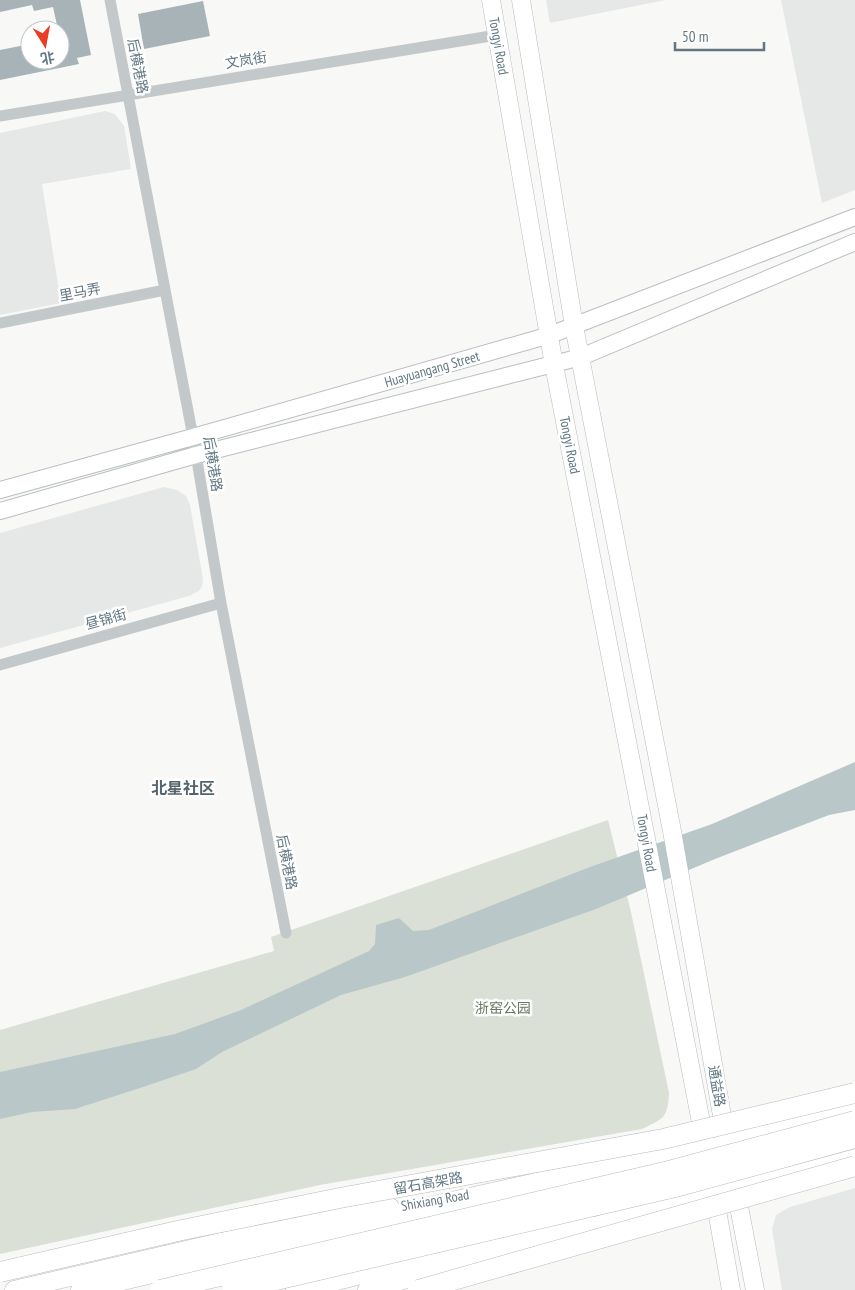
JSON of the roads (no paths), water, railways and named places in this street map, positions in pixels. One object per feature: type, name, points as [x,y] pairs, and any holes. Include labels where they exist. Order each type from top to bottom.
[{"type":"highway","name":"留石高架路","points":[[0,1272],[182,1230],[340,1198],[663,1139],[855,1093]]},
{"type":"highway","points":[[160,1290],[668,1171],[855,1121]]},
{"type":"highway","points":[[233,1290],[675,1187],[855,1138]]},
{"type":"highway","points":[[418,1290],[855,1166]]},
{"type":"highway","points":[[82,1290],[368,1221],[550,1180]]},
{"type":"highway","points":[[296,1290],[438,1255],[591,1227]]},
{"type":"main road","name":"Tongyi Road","points":[[490,0],[498,34],[554,365],[655,890]]},
{"type":"main road","name":"Tongyi Road","points":[[521,0],[574,326],[681,882]]},
{"type":"main road","name":"通益路","points":[[681,882],[755,1290]]},
{"type":"main road","name":"通益路","points":[[655,890],[706,1148],[731,1290]]},
{"type":"main road","name":"Shixiang Road","points":[[14,1290],[324,1218],[550,1180],[727,1144],[855,1107]]},
{"type":"main road","points":[[367,1290],[855,1153]]},
{"type":"street","name":"后横港路","points":[[110,0],[193,438],[221,603],[286,933]]},
{"type":"street","name":"文岚街","points":[[0,116],[498,34]]},
{"type":"street","name":"Huayuangang Street","points":[[0,490],[193,438],[550,335],[855,217]]},
{"type":"street","name":"Huayuangang Street","points":[[0,511],[196,456],[581,357],[855,242]]},
{"type":"street","name":"里马弄","points":[[0,323],[165,290]]},
{"type":"street","name":"昼锦街","points":[[0,665],[221,603]]},
{"type":"district","name":"北星社区","points":[[183,788]]},
{"type":"park label","name":"浙窑公园","points":[[503,1008]]}]
